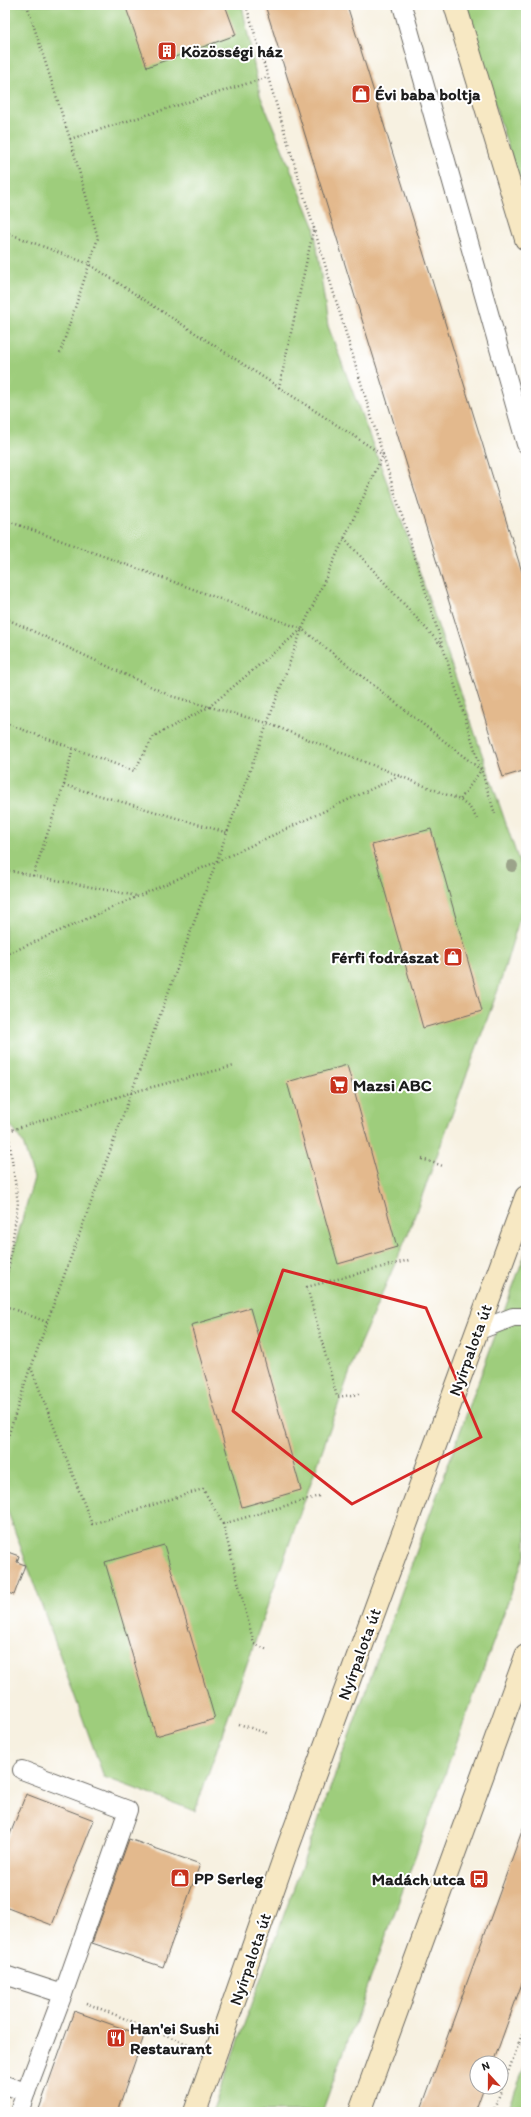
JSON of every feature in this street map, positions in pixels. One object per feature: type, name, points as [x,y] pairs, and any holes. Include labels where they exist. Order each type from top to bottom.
[{"type":"main road","points":[[455,5],[526,239]]},
{"type":"main road","name":"Nyírpalota út","points":[[195,2112],[291,1839],[526,1197]]},
{"type":"main road","points":[[360,2112],[526,1656]]},
{"type":"lane","points":[[402,5],[526,444]]},
{"type":"lane","points":[[477,1331],[513,1317],[526,1317]]},
{"type":"lane","points":[[19,2112],[63,1994],[128,1810],[22,1770]]},
{"type":"lane","points":[[5,1975],[63,1994]]},
{"type":"lane","points":[[5,2085],[26,2092]]},
{"type":"path","points":[[27,5],[70,139],[98,238],[60,353]]},
{"type":"path","points":[[246,5],[382,455],[495,814]]},
{"type":"path","points":[[70,139],[268,77]]},
{"type":"path","points":[[279,388],[314,226]]},
{"type":"path","points":[[5,232],[89,264],[382,455]]},
{"type":"path","points":[[5,1446],[47,1322],[218,861],[302,629],[382,455]]},
{"type":"path","points":[[5,526],[6,521],[302,629],[481,770]]},
{"type":"path","points":[[344,538],[443,647]]},
{"type":"path","points":[[5,618],[171,696],[267,723],[460,800],[470,808],[477,819]]},
{"type":"path","points":[[5,723],[134,771],[154,736],[209,707],[302,629]]},
{"type":"path","points":[[33,876],[64,785],[73,748]]},
{"type":"path","points":[[460,800],[481,770]]},
{"type":"path","points":[[5,955],[218,861],[399,776]]},
{"type":"path","points":[[64,785],[228,833]]},
{"type":"path","points":[[5,870],[138,896]]},
{"type":"path","points":[[7,1131],[133,1092],[234,1066]]},
{"type":"path","points":[[5,1125],[18,1203],[9,1265],[5,1280]]},
{"type":"path","points":[[422,1159],[443,1166]]},
{"type":"path","points":[[359,1394],[337,1396],[307,1287],[409,1260]]},
{"type":"path","points":[[5,1306],[47,1322]]},
{"type":"path","points":[[31,1368],[92,1524],[203,1489],[223,1524],[254,1644],[266,1649]]},
{"type":"path","points":[[223,1524],[319,1496]]},
{"type":"path","points":[[239,1724],[269,1734]]},
{"type":"path","points":[[63,1994],[188,2044]]},
{"type":"path","points":[[493,2112],[526,2023]]},
{"type":"path","points":[[519,2043],[526,2046]]},
{"type":"highlighted area","points":[[283,1270],[426,1308],[481,1437],[352,1504],[233,1411]]},
{"type":"green space","points":[[5,5],[242,5],[260,95],[314,226],[328,326],[406,533],[526,882],[526,896],[499,987],[408,1234],[359,1346],[195,1811],[104,1777],[5,1504],[5,1280],[34,1178],[23,1143],[5,1117]]},
{"type":"green space","points":[[464,5],[526,5],[526,197],[524,199]]},
{"type":"green space","points":[[526,1251],[526,1552],[322,2112],[212,2112]]},
{"type":"green space","points":[[526,2063],[526,2112],[507,2112]]},
{"type":"building","name":"Közösségi ház","points":[[125,5],[225,5],[236,35],[147,67]]},
{"type":"building","points":[[265,5],[347,5],[526,585],[526,770],[503,777]]},
{"type":"building","points":[[431,829],[482,1011],[423,1028],[372,845]]},
{"type":"building","points":[[347,1065],[397,1247],[338,1264],[287,1082]]},
{"type":"building","points":[[250,1308],[301,1490],[242,1507],[191,1325]]},
{"type":"building","points":[[164,1545],[215,1719],[156,1736],[105,1562]]},
{"type":"building","points":[[5,1551],[19,1556],[17,1562],[25,1565],[14,1595],[5,1592]]},
{"type":"building","points":[[26,1794],[94,1820],[52,1925],[5,1907],[5,1847]]},
{"type":"building","points":[[526,1820],[526,1972],[496,2055],[469,2055],[469,2095],[481,2095],[475,2112],[420,2112]]},
{"type":"building","points":[[129,1839],[200,1864],[163,1967],[92,1943]]},
{"type":"building","points":[[74,2011],[144,2036],[117,2112],[38,2112]]},
{"type":"place","name":"Közösségi ház","points":[[167,51]]},
{"type":"place","name":"Évi baba boltja","points":[[361,94]]},
{"type":"place","name":"Férfi fodrászat","points":[[453,957]]},
{"type":"place","name":"Mazsi ABC","points":[[339,1085]]},
{"type":"place","name":"PP Serleg","points":[[180,1878]]},
{"type":"place","name":"Madách utca","points":[[479,1879]]},
{"type":"place","name":"Han'ei Sushi Restaurant","points":[[116,2038]]}]
